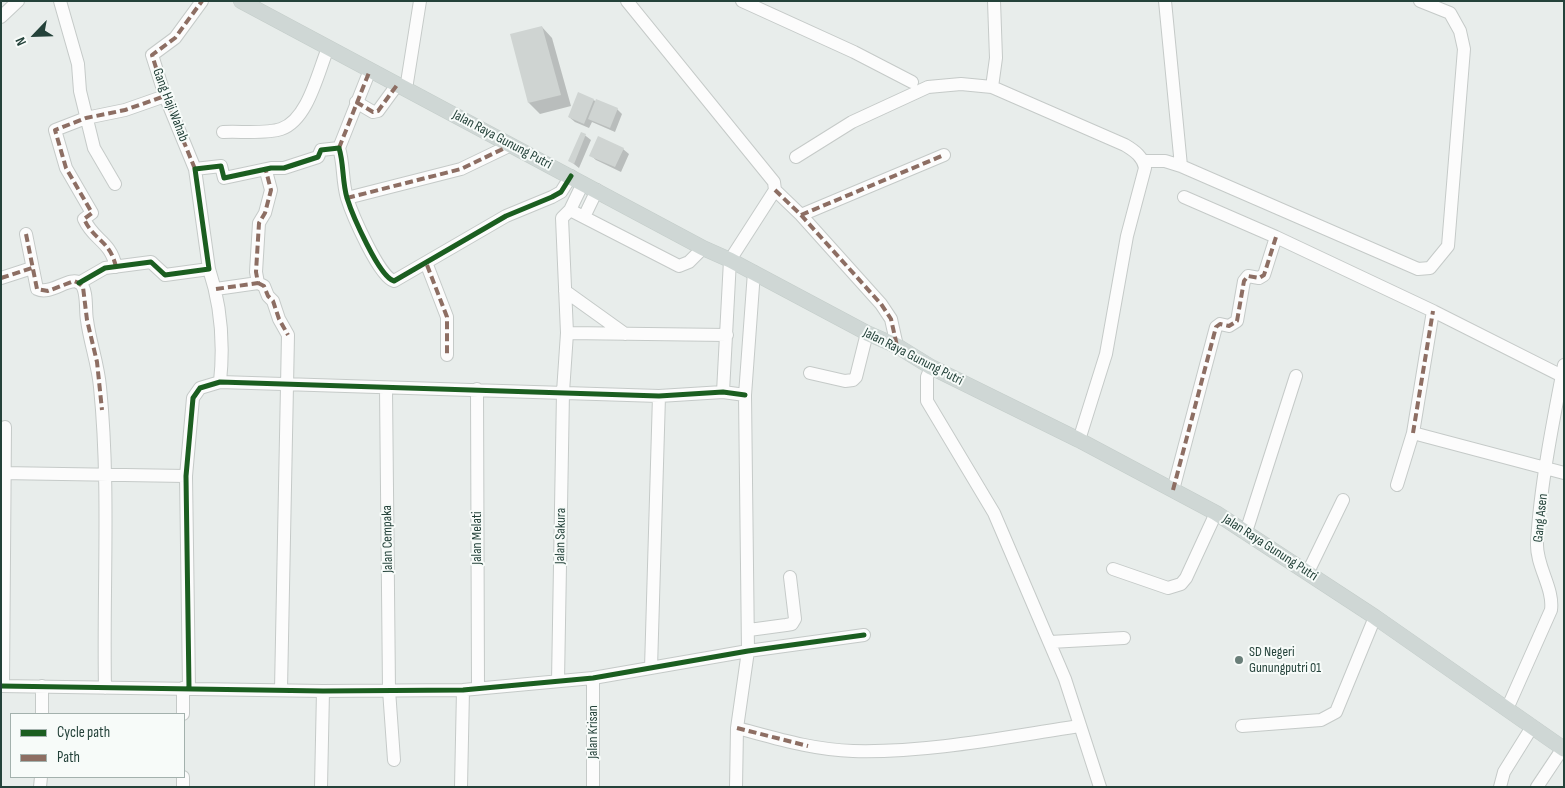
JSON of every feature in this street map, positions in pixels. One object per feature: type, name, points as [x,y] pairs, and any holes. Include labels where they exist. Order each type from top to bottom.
[{"type":"main road","name":"Jalan Raya Gunung Putri","points":[[241,1],[703,248],[754,272],[867,333],[897,346],[931,367],[1079,440],[1216,513],[1375,617],[1563,748]]},
{"type":"street","points":[[1,17],[18,1]]},
{"type":"street","points":[[60,1],[78,64],[80,91],[94,148],[114,184]]},
{"type":"street","name":"Gang Haji Wahab","points":[[202,1],[175,38],[152,55],[165,96],[195,169],[209,269],[216,289],[224,352],[220,382]]},
{"type":"street","points":[[356,102],[373,112],[378,111],[401,87],[420,1]]},
{"type":"street","points":[[627,1],[772,177],[775,190],[801,215],[881,304],[891,319],[897,346]]},
{"type":"street","points":[[742,1],[854,52],[912,82]]},
{"type":"street","points":[[992,87],[996,58],[994,1]]},
{"type":"street","points":[[1164,1],[1181,166]]},
{"type":"street","points":[[1144,161],[1165,161],[1181,166],[1418,269],[1430,268],[1448,246],[1464,49],[1460,31],[1450,13],[1420,1]]},
{"type":"street","points":[[224,132],[280,129],[292,123],[301,115],[308,102],[328,48]]},
{"type":"street","points":[[370,70],[338,148],[343,161],[347,198],[360,231],[379,265],[390,280],[397,281],[506,216],[561,192],[577,180]]},
{"type":"street","points":[[796,157],[852,122],[928,87],[961,84],[992,87],[1136,151],[1144,161],[1145,168],[1127,236],[1106,354],[1079,440]]},
{"type":"street","points":[[116,267],[113,254],[105,242],[96,236],[84,219],[92,213],[66,168],[55,130],[86,118],[125,110],[165,96]]},
{"type":"street","points":[[347,198],[461,169],[511,145]]},
{"type":"street","points":[[195,169],[221,166],[224,178],[284,168],[318,157],[321,150],[338,148]]},
{"type":"street","points":[[801,215],[944,155]]},
{"type":"street","points":[[258,283],[256,272],[259,223],[265,213],[271,190],[266,171]]},
{"type":"street","name":"Jalan Sakura","points":[[558,681],[563,392],[567,333],[561,228],[562,218],[570,210],[577,180]]},
{"type":"street","points":[[584,217],[597,190]]},
{"type":"street","points":[[723,392],[730,260],[775,190]]},
{"type":"street","points":[[1184,198],[1276,236],[1563,373]]},
{"type":"street","points":[[570,210],[679,266],[690,262],[703,248]]},
{"type":"street","points":[[26,234],[37,289],[42,292],[74,281],[80,283],[83,288],[87,320],[100,385],[104,476],[105,688]]},
{"type":"street","points":[[1173,490],[1216,327],[1220,324],[1232,326],[1237,321],[1244,281],[1248,276],[1259,278],[1264,275],[1271,260],[1276,236]]},
{"type":"street","points":[[80,283],[105,268],[151,262],[165,275],[209,269]]},
{"type":"street","points":[[427,264],[447,317],[447,355]]},
{"type":"street","points":[[1,278],[32,268]]},
{"type":"street","points":[[736,787],[736,728],[748,651],[749,630],[746,395],[754,272]]},
{"type":"street","points":[[216,289],[258,283],[264,286],[288,335],[281,689]]},
{"type":"street","points":[[565,290],[625,334]]},
{"type":"street","points":[[1397,485],[1413,433],[1433,311]]},
{"type":"street","points":[[567,333],[727,335]]},
{"type":"street","points":[[810,373],[845,381],[853,380],[856,377],[867,333]]},
{"type":"street","points":[[931,367],[927,377],[927,401],[994,513],[1050,642],[1100,787]]},
{"type":"street","name":"Gang Asen","points":[[1507,709],[1558,612],[1550,596],[1537,545],[1563,373]]},
{"type":"street","points":[[1246,532],[1296,376]]},
{"type":"street","points":[[183,713],[186,688],[186,476],[194,398],[200,388],[220,382],[386,389],[477,389],[659,396],[723,392],[746,395]]},
{"type":"street","name":"Jalan Cempaka","points":[[386,389],[390,690],[394,760]]},
{"type":"street","name":"Jalan Melati","points":[[477,389],[478,688]]},
{"type":"street","points":[[651,668],[659,396]]},
{"type":"street","points":[[6,427],[3,473],[2,686],[323,691],[463,690],[593,678],[748,651],[864,635]]},
{"type":"street","points":[[1413,433],[1564,473]]},
{"type":"street","points":[[3,473],[186,476]]},
{"type":"street","points":[[1308,572],[1343,500]]},
{"type":"street","points":[[1113,569],[1168,588],[1180,584],[1186,578],[1216,513]]},
{"type":"street","points":[[749,630],[792,624],[795,619],[790,577]]},
{"type":"street","points":[[1242,726],[1321,720],[1336,712],[1375,617]]},
{"type":"street","points":[[1050,642],[1124,638]]},
{"type":"street","name":"Jalan Krisan","points":[[593,678],[593,787]]},
{"type":"street","points":[[42,686],[42,713]]},
{"type":"street","points":[[461,787],[463,690]]},
{"type":"street","points":[[322,787],[323,691]]},
{"type":"street","points":[[736,728],[808,746],[852,751],[969,742],[1080,726]]},
{"type":"street","points":[[1500,787],[1504,772],[1532,727]]},
{"type":"street","points":[[1537,787],[1563,748]]},
{"type":"building","points":[[542,26],[561,95],[528,103],[510,34]]},
{"type":"building","points":[[578,92],[594,99],[584,124],[568,117]]},
{"type":"building","points":[[596,99],[618,108],[610,128],[588,119]]},
{"type":"building","points":[[581,132],[586,134],[574,164],[568,161]]},
{"type":"building","points":[[598,136],[624,148],[615,167],[589,156]]},
{"type":"marked path","points":[[195,169],[165,96],[152,55],[175,38],[202,1]]},
{"type":"marked path","points":[[339,148],[370,70]]},
{"type":"marked path","points":[[356,102],[373,112],[378,111],[397,85]]},
{"type":"marked path","points":[[116,267],[110,251],[92,232],[84,219],[92,213],[66,168],[55,130],[86,118],[125,110],[165,96]]},
{"type":"marked path","points":[[347,198],[461,169],[511,145]]},
{"type":"marked path","points":[[801,215],[944,155]]},
{"type":"marked path","points":[[216,289],[258,283],[256,272],[259,223],[265,213],[271,190],[266,171]]},
{"type":"marked path","points":[[775,190],[801,215],[881,304],[891,319],[897,346]]},
{"type":"marked path","points":[[26,234],[37,289],[48,291],[74,281],[83,287],[87,320],[97,362],[102,410]]},
{"type":"marked path","points":[[1173,490],[1216,327],[1220,324],[1229,326],[1237,321],[1244,281],[1248,276],[1259,278],[1264,275],[1276,237]]},
{"type":"marked path","points":[[427,265],[447,317],[447,355]]},
{"type":"marked path","points":[[1,278],[32,268]]},
{"type":"marked path","points":[[258,283],[264,286],[268,296],[273,301],[279,319],[288,335]]},
{"type":"marked path","points":[[1413,433],[1433,311]]},
{"type":"marked path","points":[[737,728],[808,746]]},
{"type":"cycle path","points":[[79,283],[105,268],[151,262],[165,275],[209,269],[195,169],[221,166],[224,178],[271,168],[284,168],[318,157],[321,150],[339,148],[345,192],[354,217],[381,269],[394,281],[506,216],[561,192],[571,176]]},
{"type":"cycle path","points":[[189,688],[186,476],[193,398],[200,388],[220,382],[659,396],[723,392],[745,395]]},
{"type":"cycle path","points":[[1,686],[323,691],[463,690],[593,678],[748,651],[864,635]]},
{"type":"place","name":"SD Negeri Gunungputri 01","points":[[1239,660]]}]
